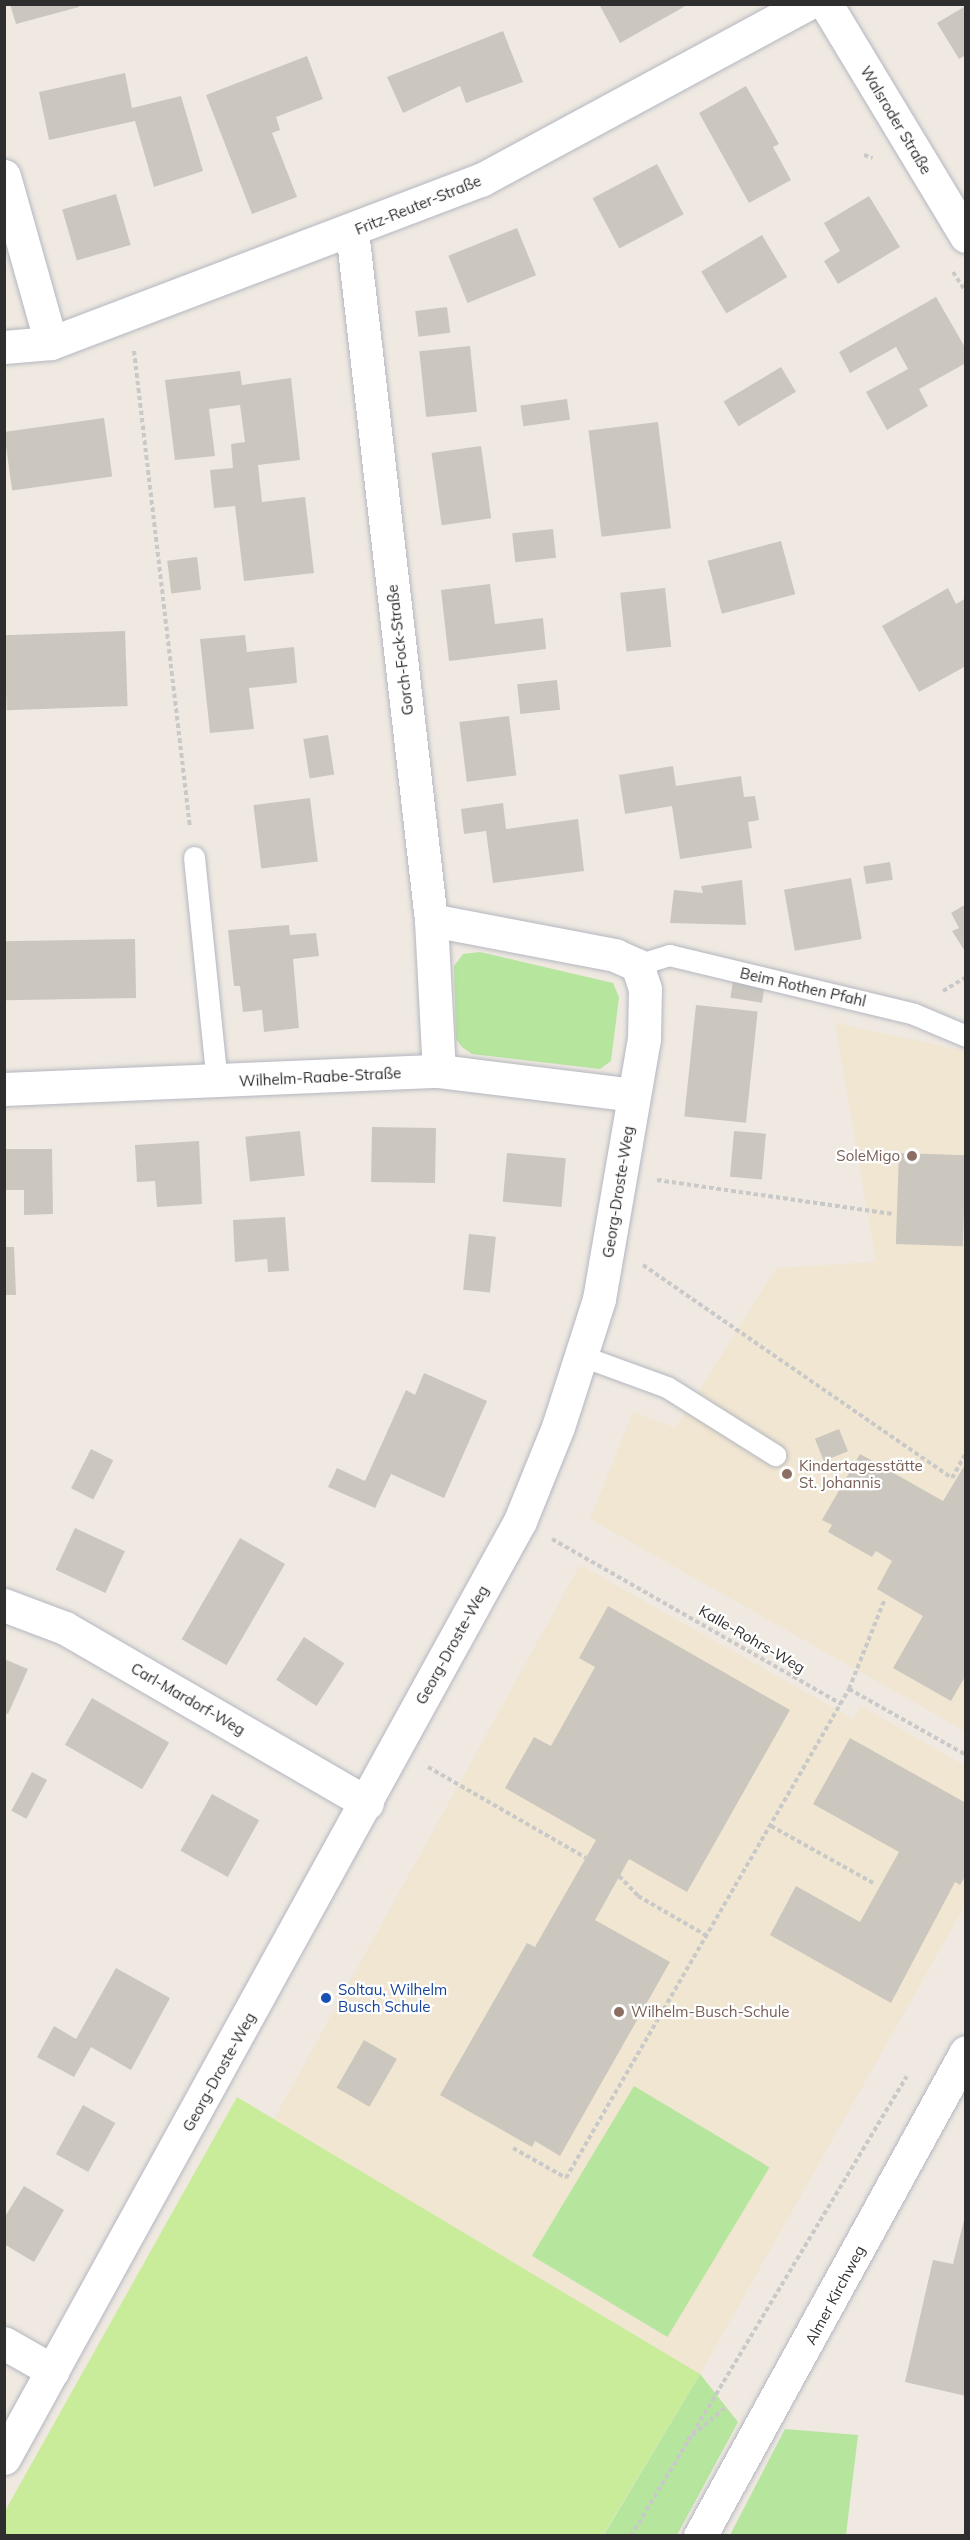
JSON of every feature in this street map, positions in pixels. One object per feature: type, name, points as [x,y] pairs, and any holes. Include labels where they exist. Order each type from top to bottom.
[{"type":"street","name":"Fritz-Reuter-Straße","points":[[4,347],[51,343],[352,231],[481,180],[807,4]]},
{"type":"street","name":"Walsroder Straße","points":[[826,4],[966,236]]},
{"type":"street","points":[[4,176],[51,343]]},
{"type":"street","name":"Gorch-Fock-Straße","points":[[352,231],[431,920],[439,1071]]},
{"type":"street","points":[[431,920],[615,955],[637,965]]},
{"type":"street","name":"Georg-Droste-Weg","points":[[4,2458],[367,1803],[520,1521],[582,1356],[611,1242],[624,1175],[645,1009],[637,965]]},
{"type":"street","name":"Wilhelm-Raabe-Straße","points":[[4,1089],[217,1082],[439,1071],[633,1095]]},
{"type":"street","name":"Carl-Mardorf-Weg","points":[[4,1605],[64,1628],[367,1803]]},
{"type":"street","name":"Almer Kirchweg","points":[[700,2535],[966,2052]]},
{"type":"street","points":[[4,2343],[54,2371]]},
{"type":"lane","points":[[194,857],[217,1082]]},
{"type":"lane","name":"Beim Rothen Pfahl","points":[[637,965],[669,955],[914,1014],[966,1036]]},
{"type":"lane","points":[[582,1356],[667,1387],[775,1455]]},
{"type":"path","points":[[129,314],[194,857]]},
{"type":"path","points":[[624,1175],[893,1214]]},
{"type":"path","points":[[611,1242],[952,1478],[966,1454]]},
{"type":"path","name":"Kalle-Rohrs-Weg","points":[[520,1521],[841,1704]]},
{"type":"path","points":[[513,2148],[566,2178],[709,1937],[841,1704],[884,1601]]},
{"type":"path","points":[[849,1689],[966,1755]]},
{"type":"path","points":[[396,1749],[586,1858]]},
{"type":"path","points":[[771,1827],[873,1883]]},
{"type":"path","points":[[619,1876],[638,1896],[709,1937]]},
{"type":"path","points":[[631,2535],[897,2085]]},
{"type":"shaded area","name":"Kindertagesstätte St. Johannis","points":[[835,1023],[965,1051],[965,1731],[590,1519],[633,1412],[676,1428],[776,1268],[876,1262]]},
{"type":"shaded area","name":"Wilhelm-Busch-Schule","points":[[580,1565],[853,1719],[861,1706],[965,1766],[965,1905],[700,2374],[274,2119]]},
{"type":"green space","points":[[480,952],[613,983],[619,997],[611,1061],[600,1069],[472,1054],[462,1047],[456,1039],[454,966],[463,954]]},
{"type":"green space","points":[[634,2086],[769,2167],[667,2337],[532,2256]]},
{"type":"green space","points":[[237,2097],[700,2374],[603,2535],[5,2535],[5,2511]]},
{"type":"green space","points":[[700,2374],[738,2422],[677,2535],[603,2536]]},
{"type":"green space","points":[[785,2429],[858,2435],[846,2535],[730,2535]]},
{"type":"building","points":[[10,4],[78,4],[79,7],[16,24]]},
{"type":"building","points":[[599,4],[689,4],[620,43]]},
{"type":"building","points":[[964,7],[966,55],[959,59],[937,23]]},
{"type":"building","points":[[503,31],[523,82],[466,103],[460,86],[403,113],[387,77]]},
{"type":"building","points":[[307,56],[323,99],[276,117],[280,130],[272,133],[297,197],[252,214],[206,95]]},
{"type":"building","points":[[125,73],[132,108],[181,96],[203,171],[154,187],[135,121],[49,140],[39,92]]},
{"type":"building","points":[[746,86],[779,144],[773,147],[791,180],[749,203],[699,113]]},
{"type":"building","points":[[657,164],[684,214],[619,249],[593,198]]},
{"type":"building","points":[[116,194],[131,245],[77,260],[62,209]]},
{"type":"building","points":[[869,196],[900,247],[838,284],[824,261],[840,251],[824,223]]},
{"type":"building","points":[[517,228],[536,275],[467,303],[448,256]]},
{"type":"building","points":[[762,235],[787,277],[726,314],[701,272]]},
{"type":"building","points":[[936,297],[966,349],[966,363],[919,389],[928,406],[887,430],[866,392],[908,369],[896,347],[850,373],[839,352]]},
{"type":"building","points":[[447,307],[450,333],[418,337],[415,311]]},
{"type":"building","points":[[470,346],[477,412],[426,417],[419,351]]},
{"type":"building","points":[[781,367],[796,392],[739,426],[724,402]]},
{"type":"building","points":[[240,371],[242,385],[291,378],[300,460],[258,465],[262,502],[305,497],[314,573],[244,581],[235,506],[214,508],[210,470],[233,468],[231,444],[245,442],[240,405],[209,409],[215,456],[175,460],[165,380]]},
{"type":"building","points":[[567,399],[570,420],[523,426],[520,406]]},
{"type":"building","points":[[104,418],[112,476],[12,490],[4,432]]},
{"type":"building","points":[[658,422],[671,528],[602,537],[589,431]]},
{"type":"building","points":[[481,446],[491,518],[442,525],[431,453]]},
{"type":"building","points":[[553,529],[556,558],[515,562],[512,533]]},
{"type":"building","points":[[781,541],[795,594],[722,614],[708,561]]},
{"type":"building","points":[[197,557],[201,590],[171,593],[167,561]]},
{"type":"building","points":[[490,584],[495,624],[543,618],[546,649],[449,661],[441,590]]},
{"type":"building","points":[[665,588],[671,647],[626,651],[620,593]]},
{"type":"building","points":[[948,588],[956,604],[966,598],[966,666],[919,692],[882,626]]},
{"type":"building","points":[[125,631],[128,706],[7,710],[4,635]]},
{"type":"building","points":[[245,635],[247,652],[294,647],[297,683],[249,688],[254,729],[210,733],[200,639]]},
{"type":"building","points":[[557,680],[560,710],[520,714],[517,684]]},
{"type":"building","points":[[509,716],[516,776],[467,782],[459,722]]},
{"type":"building","points":[[328,735],[334,775],[310,778],[303,739]]},
{"type":"building","points":[[673,766],[676,786],[741,776],[744,797],[755,796],[759,820],[748,822],[752,848],[680,859],[672,806],[625,814],[619,775]]},
{"type":"building","points":[[310,798],[318,862],[261,868],[253,805]]},
{"type":"building","points":[[503,803],[506,829],[578,819],[584,871],[493,883],[486,831],[464,834],[461,809]]},
{"type":"building","points":[[890,862],[893,880],[866,884],[863,866]]},
{"type":"building","points":[[851,878],[862,939],[795,951],[784,890]]},
{"type":"building","points":[[742,880],[746,925],[670,923],[674,890],[703,893],[701,886]]},
{"type":"building","points":[[966,904],[966,953],[952,931],[959,928],[951,913]]},
{"type":"building","points":[[289,925],[290,935],[316,933],[319,956],[293,959],[299,1028],[264,1032],[262,1010],[243,1012],[240,986],[234,986],[228,930]]},
{"type":"building","points":[[135,939],[136,998],[5,1000],[4,941]]},
{"type":"building","points":[[733,981],[765,986],[762,1003],[730,998]]},
{"type":"building","points":[[696,1005],[758,1011],[746,1123],[684,1116]]},
{"type":"building","points":[[372,1127],[436,1128],[435,1183],[371,1182]]},
{"type":"building","points":[[300,1131],[305,1176],[250,1182],[245,1137]]},
{"type":"building","points":[[734,1131],[766,1134],[762,1180],[730,1177]]},
{"type":"building","points":[[199,1141],[202,1204],[157,1207],[155,1181],[137,1182],[135,1145]]},
{"type":"building","points":[[4,1149],[52,1149],[53,1214],[24,1215],[24,1190],[4,1190]]},
{"type":"building","points":[[507,1153],[566,1158],[562,1207],[503,1202]]},
{"type":"building","points":[[899,1153],[966,1155],[963,1246],[896,1244]]},
{"type":"building","points":[[285,1217],[289,1271],[268,1272],[267,1259],[235,1262],[233,1220]]},
{"type":"building","points":[[469,1234],[496,1237],[490,1293],[463,1290]]},
{"type":"building","points":[[4,1247],[14,1247],[16,1295],[4,1295]]},
{"type":"building","points":[[424,1373],[487,1401],[444,1498],[391,1474],[375,1508],[328,1487],[337,1468],[365,1481],[406,1390],[415,1395]]},
{"type":"building","points":[[839,1429],[848,1451],[824,1461],[815,1439]]},
{"type":"building","points":[[91,1449],[113,1460],[93,1500],[71,1488]]},
{"type":"building","points":[[860,1454],[943,1501],[966,1463],[966,1675],[951,1701],[893,1668],[923,1616],[877,1589],[892,1561],[876,1551],[872,1557],[828,1532],[832,1525],[822,1520]]},
{"type":"building","points":[[75,1528],[125,1551],[105,1593],[56,1570]]},
{"type":"building","points":[[240,1538],[285,1564],[227,1665],[182,1639]]},
{"type":"building","points":[[608,1606],[790,1710],[687,1892],[629,1859],[595,1920],[670,1962],[560,2156],[535,2141],[532,2147],[440,2095],[527,1943],[535,1947],[596,1840],[505,1788],[534,1737],[551,1746],[595,1667],[579,1658]]},
{"type":"building","points":[[304,1637],[344,1663],[316,1706],[276,1680]]},
{"type":"building","points":[[4,1659],[28,1669],[8,1714],[4,1713]]},
{"type":"building","points":[[92,1698],[169,1742],[142,1789],[65,1745]]},
{"type":"building","points":[[850,1738],[966,1803],[966,1875],[960,1885],[955,1882],[891,2003],[770,1935],[796,1886],[860,1922],[899,1852],[813,1804]]},
{"type":"building","points":[[32,1772],[47,1780],[26,1819],[11,1811]]},
{"type":"building","points":[[212,1794],[259,1820],[228,1877],[180,1851]]},
{"type":"building","points":[[116,1968],[170,1998],[131,2070],[91,2047],[74,2077],[37,2057],[54,2026],[76,2039]]},
{"type":"building","points":[[364,2040],[397,2059],[369,2107],[337,2088]]},
{"type":"building","points":[[83,2105],[115,2123],[88,2172],[56,2154]]},
{"type":"building","points":[[24,2186],[64,2210],[34,2262],[4,2244],[4,2218]]},
{"type":"building","points":[[966,2212],[966,2396],[905,2382],[933,2260],[953,2264]]},
{"type":"place","name":"SoleMigo","points":[[912,1156]]},
{"type":"place","name":"Kindertagesstätte St. Johannis","points":[[787,1474]]},
{"type":"place","name":"Soltau, Wilhelm Busch Schule","points":[[326,1998]]},
{"type":"place","name":"Wilhelm-Busch-Schule","points":[[619,2012]]}]
